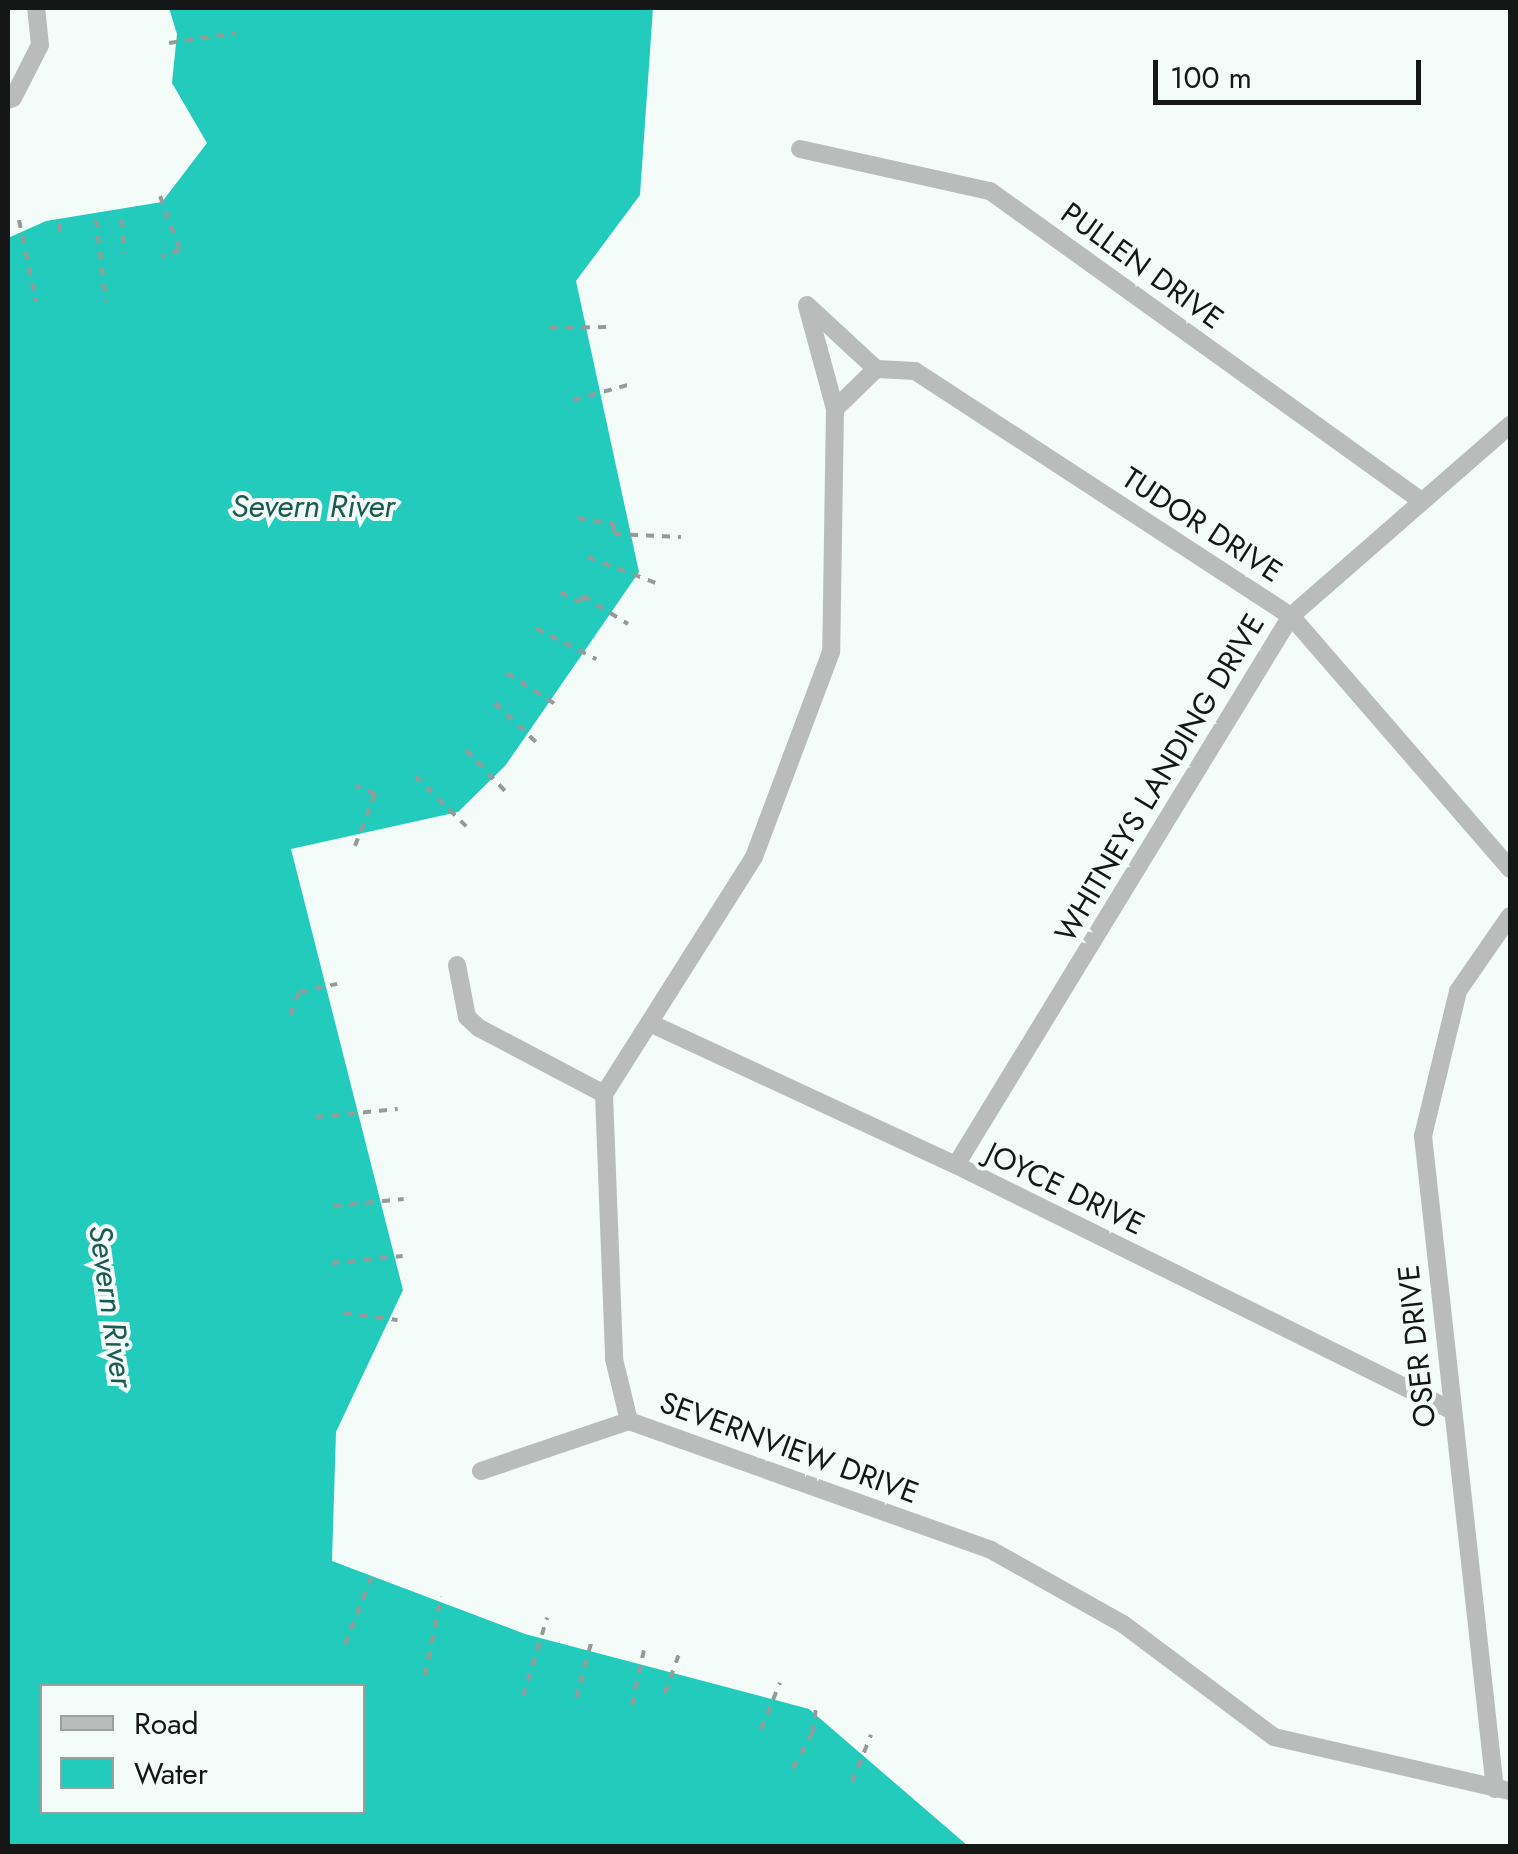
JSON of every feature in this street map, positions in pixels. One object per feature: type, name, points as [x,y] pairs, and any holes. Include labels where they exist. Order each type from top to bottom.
[{"type":"street","points":[[8,100],[40,45],[36,8]]},
{"type":"street","name":"PULLEN DRIVE","points":[[800,149],[990,191],[1420,500]]},
{"type":"street","points":[[457,965],[467,1017],[478,1028],[604,1094],[652,1024],[676,977],[754,857],[831,652],[835,409],[806,305],[876,370],[835,409]]},
{"type":"street","name":"TUDOR DRIVE","points":[[876,370],[915,370],[1291,616],[1510,869]]},
{"type":"street","name":"WHITNEYS LANDING DRIVE","points":[[956,1165],[1291,616],[1510,425]]},
{"type":"street","name":"OSER DRIVE","points":[[1503,1790],[1451,1410],[1422,1136],[1458,990],[1510,916]]},
{"type":"street","name":"JOYCE DRIVE","points":[[652,1024],[956,1165],[1451,1410]]},
{"type":"street","name":"SEVERNVIEW DRIVE","points":[[604,1094],[614,1358],[628,1420],[992,1550],[1123,1624],[1274,1737],[1503,1790]]},
{"type":"street","points":[[481,1471],[628,1420]]},
{"type":"path","points":[[170,43],[235,34]]},
{"type":"path","points":[[160,196],[180,250],[162,257]]},
{"type":"path","points":[[122,219],[124,253]]},
{"type":"path","points":[[19,220],[36,301]]},
{"type":"path","points":[[96,220],[106,301]]},
{"type":"path","points":[[59,223],[61,240]]},
{"type":"path","points":[[550,328],[606,327]]},
{"type":"path","points":[[573,400],[630,384]]},
{"type":"path","points":[[578,518],[614,524],[614,534],[682,537]]},
{"type":"path","points":[[588,557],[656,583]]},
{"type":"path","points":[[560,592],[580,602],[583,596],[628,624]]},
{"type":"path","points":[[536,628],[596,658]]},
{"type":"path","points":[[507,673],[558,706]]},
{"type":"path","points":[[495,703],[537,743]]},
{"type":"path","points":[[466,750],[506,792]]},
{"type":"path","points":[[415,776],[471,831]]},
{"type":"path","points":[[355,846],[375,794],[356,786]]},
{"type":"path","points":[[290,1015],[299,992],[337,984]]},
{"type":"path","points":[[315,1117],[398,1108]]},
{"type":"path","points":[[334,1206],[404,1199]]},
{"type":"path","points":[[332,1262],[403,1256]]},
{"type":"path","points":[[344,1313],[398,1320]]},
{"type":"path","points":[[345,1644],[373,1573]]},
{"type":"path","points":[[426,1675],[441,1597]]},
{"type":"path","points":[[523,1696],[546,1618]]},
{"type":"path","points":[[576,1698],[592,1640]]},
{"type":"path","points":[[632,1705],[644,1650]]},
{"type":"path","points":[[665,1694],[680,1654]]},
{"type":"path","points":[[761,1728],[780,1682]]},
{"type":"path","points":[[793,1768],[812,1734],[816,1709]]},
{"type":"path","points":[[852,1782],[871,1735]]},
{"type":"water","name":"Severn River","points":[[169,8],[653,8],[640,195],[576,281],[639,572],[505,766],[458,812],[291,849],[403,1290],[336,1432],[332,1561],[525,1634],[809,1709],[968,1846],[8,1846],[8,238],[46,221],[162,202],[207,143],[172,83],[177,34]]}]
